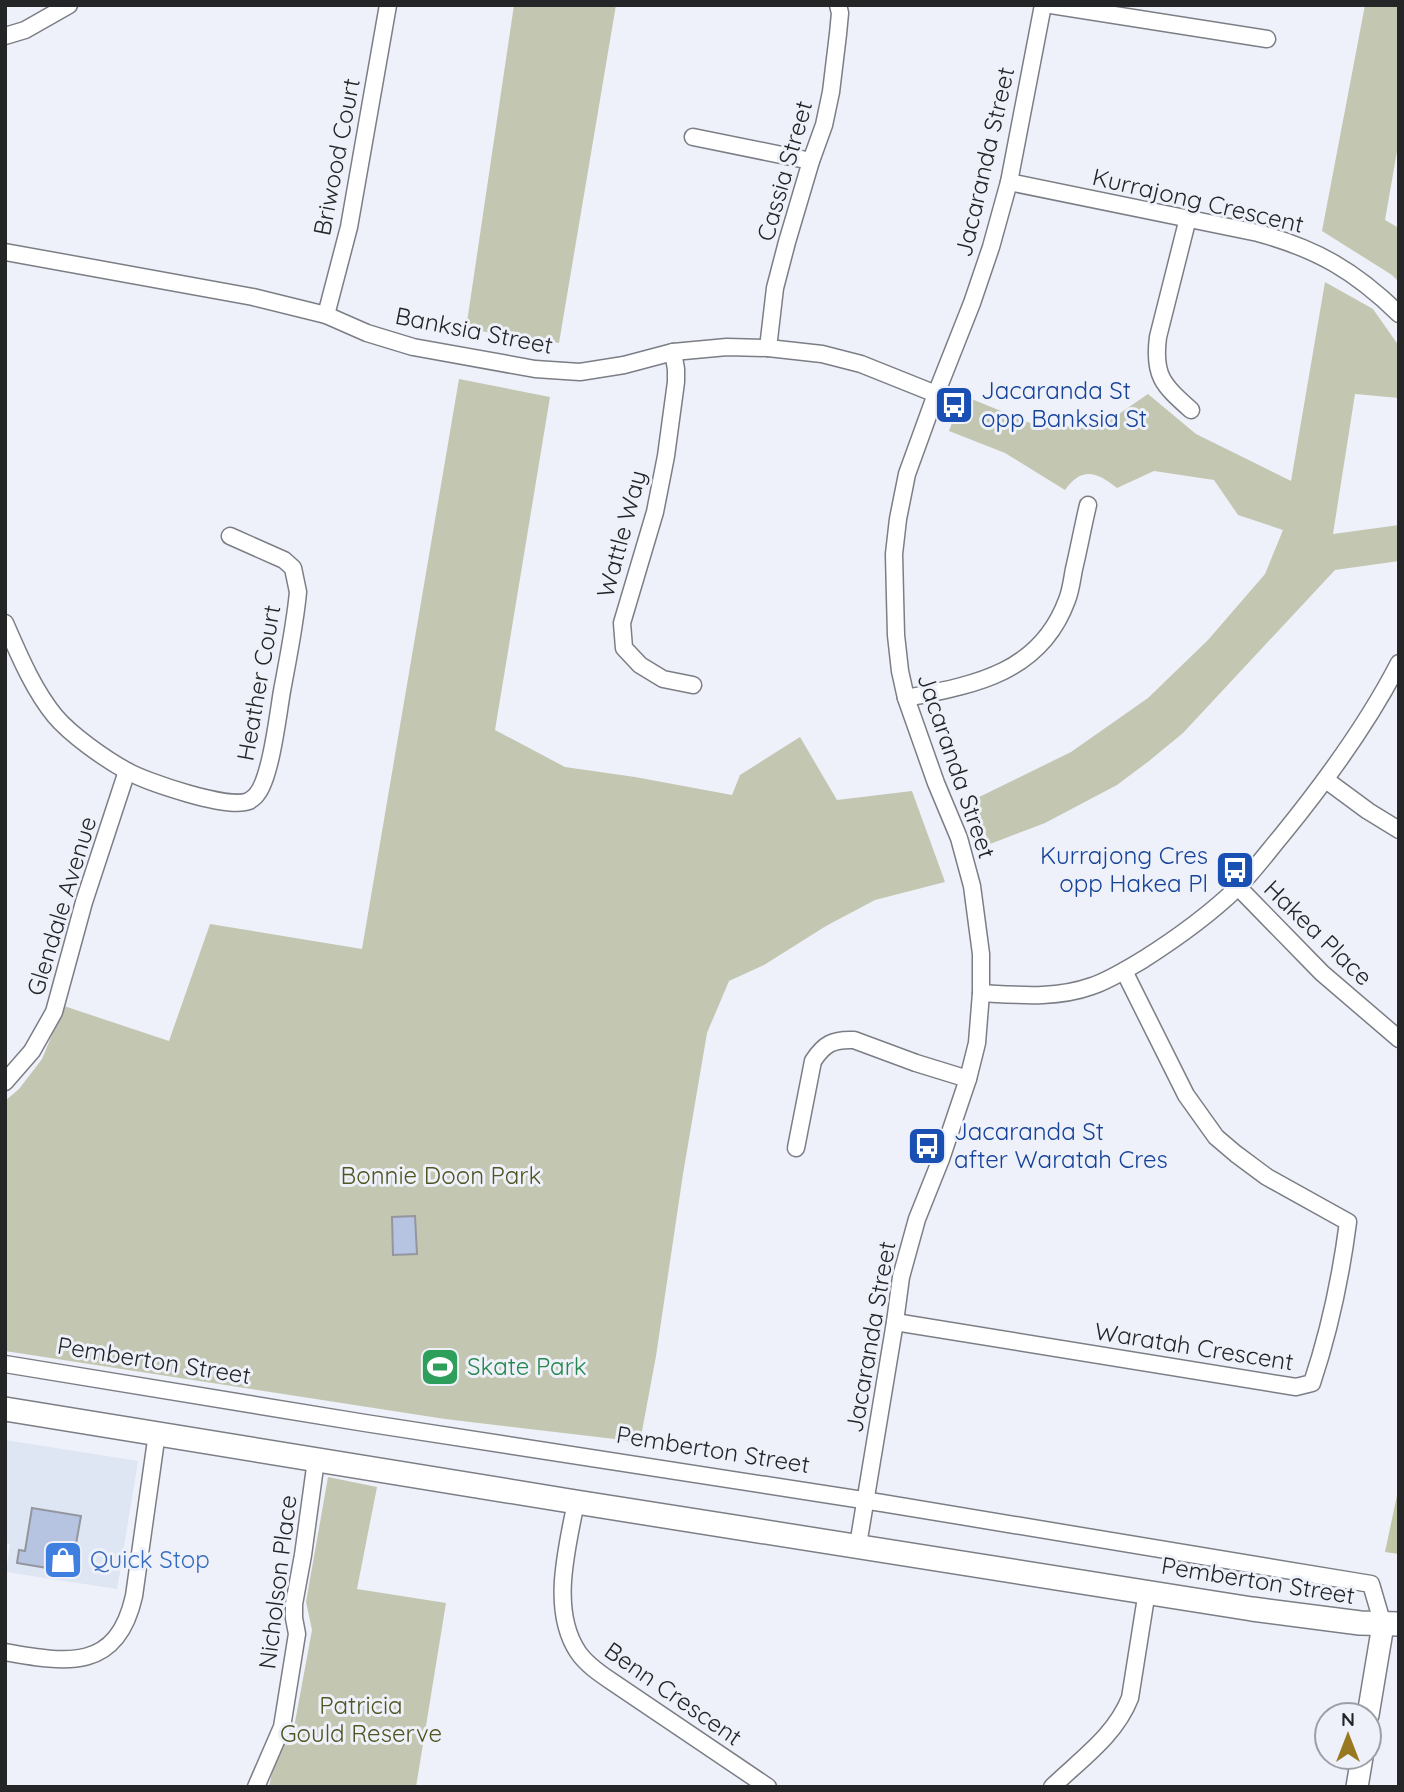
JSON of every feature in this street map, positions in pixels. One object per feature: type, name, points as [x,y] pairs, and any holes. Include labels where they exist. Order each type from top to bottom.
[{"type":"main road","name":"Pemberton Street","points":[[5,1409],[1252,1608],[1391,1625]]},
{"type":"street","points":[[5,36],[25,30],[69,5]]},
{"type":"street","name":"Briwood Court","points":[[326,315],[349,227],[388,5]]},
{"type":"street","name":"Cassia Street","points":[[768,348],[775,288],[824,125],[831,92],[840,13],[838,5]]},
{"type":"street","name":"Jacaranda Street","points":[[858,1545],[907,1251],[968,1079],[977,1043],[981,993],[981,954],[972,886],[959,838],[936,783],[906,698],[900,671],[896,635],[894,554],[898,519],[907,474],[991,247],[1009,182],[1043,5]]},
{"type":"street","points":[[1051,5],[1267,39]]},
{"type":"street","points":[[693,137],[811,161]]},
{"type":"street","name":"Kurrajong Crescent","points":[[1009,182],[1286,240],[1345,268],[1399,314]]},
{"type":"street","points":[[1188,218],[1158,337],[1156,356],[1159,372],[1167,389],[1191,410]]},
{"type":"street","name":"Banksia Street","points":[[5,252],[253,298],[326,315],[367,333],[412,347],[535,369],[580,372],[624,365],[673,352],[727,347],[768,348],[822,354],[861,364],[936,394]]},
{"type":"street","name":"Wattle Way","points":[[673,352],[676,382],[664,467],[655,512],[622,623],[624,648],[640,665],[663,679],[693,685]]},
{"type":"street","points":[[906,698],[969,685],[995,676],[1025,659],[1050,633],[1067,600],[1088,505]]},
{"type":"street","name":"Heather Court","points":[[127,771],[182,792],[234,802],[249,801],[258,793],[264,780],[272,748],[298,592],[293,568],[284,560],[229,536]]},
{"type":"street","points":[[5,623],[21,661],[56,717],[74,735],[127,771]]},
{"type":"street","points":[[981,993],[1056,994],[1091,986],[1124,971],[1180,936],[1238,887],[1308,803],[1367,720],[1399,663]]},
{"type":"street","name":"Glendale Avenue","points":[[5,1082],[32,1051],[54,1012],[84,902],[127,771]]},
{"type":"street","points":[[1325,780],[1367,811],[1399,830]]},
{"type":"street","name":"Hakea Place","points":[[1238,887],[1322,973],[1399,1039]]},
{"type":"street","name":"Waratah Crescent","points":[[895,1322],[1296,1387],[1312,1383],[1331,1313],[1348,1223],[1267,1177],[1216,1137],[1186,1095],[1124,971]]},
{"type":"street","points":[[796,1148],[813,1061],[826,1045],[854,1040],[968,1079]]},
{"type":"street","name":"Pemberton Street","points":[[5,1363],[1371,1584],[1391,1625]]},
{"type":"street","points":[[5,1652],[67,1661],[78,1659],[103,1650],[122,1629],[134,1596],[157,1433]]},
{"type":"street","name":"Nicholson Place","points":[[256,1787],[282,1727],[297,1634],[294,1604],[316,1460]]},
{"type":"street","name":"Benn Crescent","points":[[576,1502],[565,1561],[563,1600],[567,1632],[579,1654],[611,1681],[768,1787]]},
{"type":"street","points":[[1052,1787],[1111,1732],[1124,1713],[1130,1698],[1147,1591]]},
{"type":"street","points":[[1372,1701],[1391,1625]]},
{"type":"shaded area","points":[[5,1440],[138,1461],[117,1589],[6,1572],[10,1544],[5,1543]]},
{"type":"green space","points":[[514,5],[616,5],[559,343],[466,329]]},
{"type":"green space","points":[[1365,5],[1399,5],[1399,140],[1385,220],[1399,228],[1399,282],[1322,231]]},
{"type":"green space","points":[[1325,282],[1373,309],[1399,346],[1399,398],[1355,394],[1333,534],[1399,525],[1399,561],[1335,570],[1183,733],[1149,761],[1117,785],[1045,823],[990,844],[971,801],[1071,752],[1148,698],[1208,640],[1265,574],[1283,530],[1238,515],[1214,480],[1154,471],[1117,488],[1103,478],[1090,474],[1077,477],[1065,490],[1005,453],[949,431],[962,395],[1030,423],[1097,429],[1148,394],[1196,434],[1291,481]]},
{"type":"green space","name":"Bonnie Doon Park","points":[[459,379],[550,397],[495,730],[565,767],[732,795],[740,775],[800,737],[837,800],[912,791],[945,882],[875,900],[826,926],[764,965],[729,981],[707,1033],[640,1442],[445,1419],[5,1351],[5,1101],[19,1089],[42,1059],[64,1006],[169,1041],[210,924],[362,949]]},
{"type":"green space","name":"Patricia Gould Reserve","points":[[328,1477],[377,1487],[357,1589],[446,1603],[416,1787],[269,1787],[274,1764],[295,1722],[312,1630],[306,1602]]},
{"type":"green space","points":[[1399,1486],[1399,1554],[1385,1552]]},
{"type":"building","points":[[415,1216],[417,1254],[393,1255],[392,1217]]},
{"type":"building","points":[[32,1508],[81,1516],[71,1572],[17,1563],[19,1550],[25,1551]]},
{"type":"place","name":"Jacaranda St opp Banksia St","points":[[954,405]]},
{"type":"place","name":"Kurrajong Cres opp Hakea Pl","points":[[1235,870]]},
{"type":"place","name":"Jacaranda St after Waratah Cres","points":[[927,1146]]},
{"type":"place","name":"Skate Park","points":[[440,1367]]},
{"type":"place","name":"Quick Stop","points":[[63,1560]]}]
